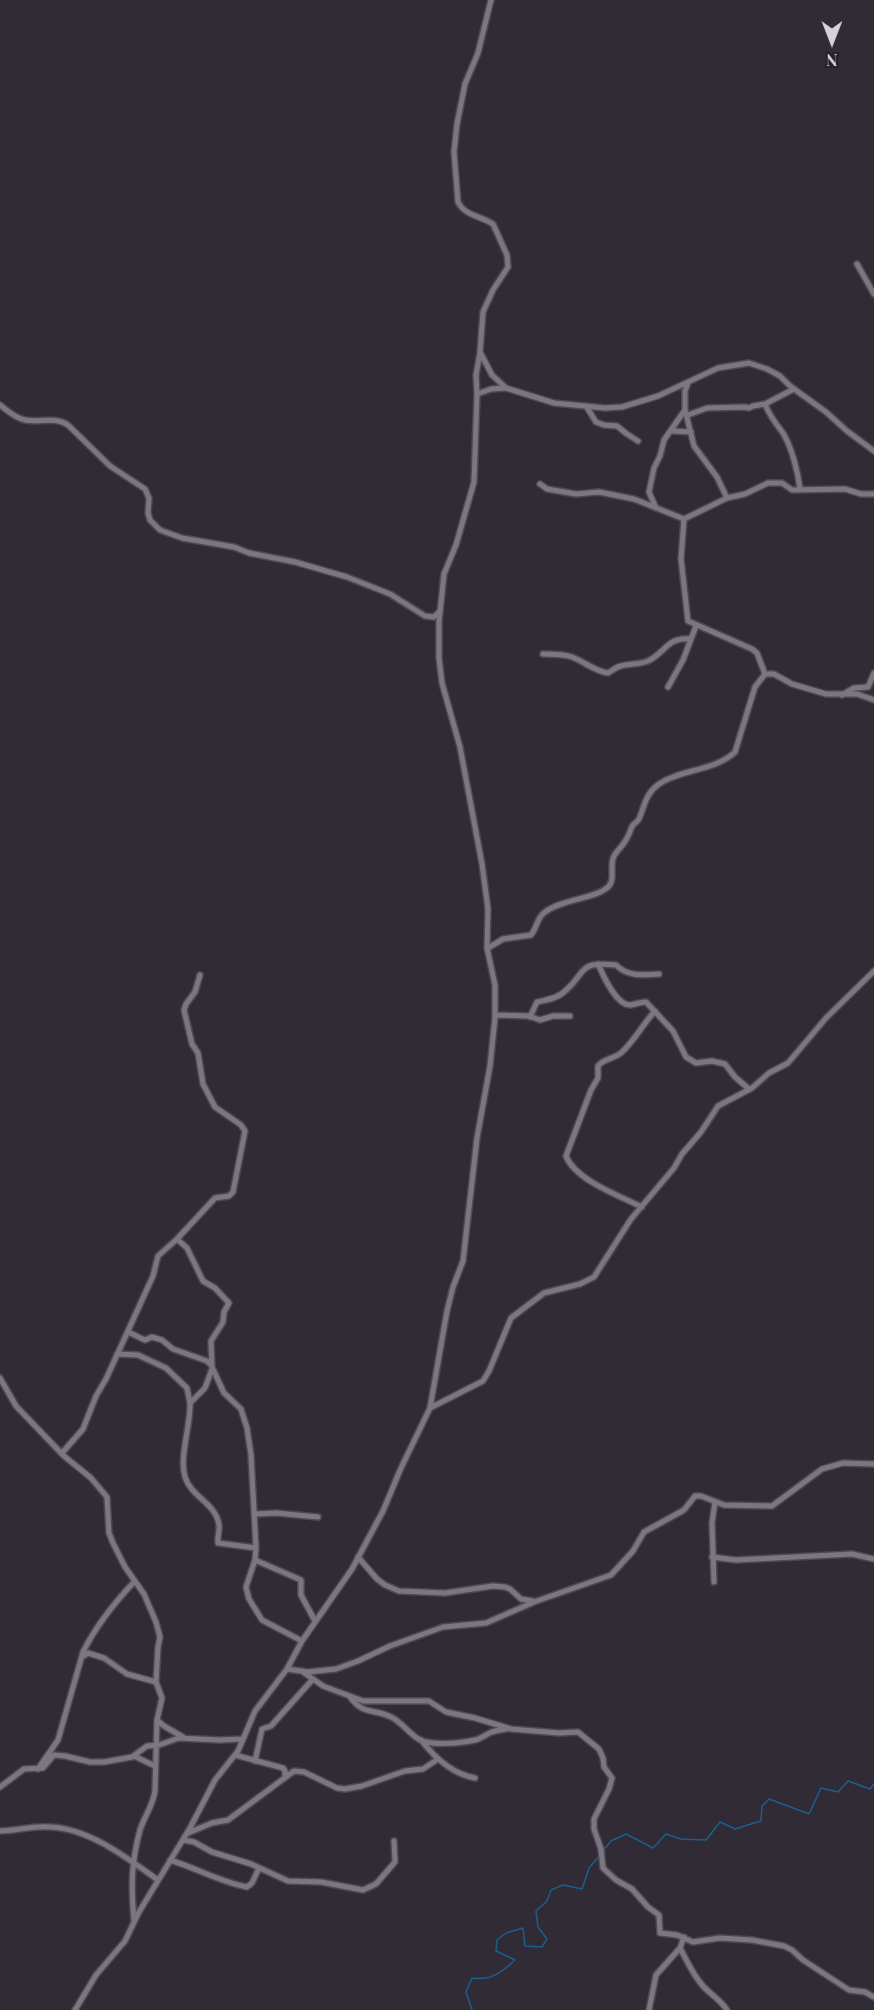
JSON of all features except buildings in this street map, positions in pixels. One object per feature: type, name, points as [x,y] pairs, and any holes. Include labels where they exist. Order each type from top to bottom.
[{"type":"street","points":[[75,2010],[96,1975],[123,1943],[220,1771],[235,1755],[251,1718],[287,1669],[315,1621],[342,1585],[382,1511],[430,1408],[447,1311],[464,1257],[477,1138],[490,1066],[495,1015],[494,976],[487,948],[488,909],[472,801],[440,675],[440,610],[444,574],[456,545],[474,482],[476,375],[483,312],[493,290],[508,267],[507,255],[493,224],[465,212],[458,202],[454,146],[464,89],[478,53],[491,0]]},
{"type":"street","points":[[857,264],[874,294]]},
{"type":"street","points":[[480,352],[492,375],[506,388]]},
{"type":"street","points":[[477,394],[491,389],[506,388],[544,400],[605,408],[630,405],[658,396],[718,368],[749,363],[777,374],[874,451]]},
{"type":"street","points":[[689,382],[685,391],[686,413],[694,447],[717,477],[728,498]]},
{"type":"street","points":[[656,508],[650,494],[650,485],[664,440],[673,431],[681,414],[707,408],[745,406],[748,409],[765,404],[794,389]]},
{"type":"street","points":[[765,404],[784,436],[797,469],[800,489]]},
{"type":"street","points":[[0,405],[21,419],[60,421],[68,425],[110,466],[145,489],[149,498],[150,520],[155,527],[165,532],[182,538],[234,547],[249,553],[347,577],[390,594],[425,616],[434,617],[440,610]]},
{"type":"street","points":[[586,406],[596,422],[617,426],[638,441]]},
{"type":"street","points":[[673,431],[691,432]]},
{"type":"street","points":[[540,484],[547,489],[579,494],[604,493],[634,500],[684,519],[728,498],[745,494],[768,483],[781,483],[791,490],[845,489],[861,494],[874,494]]},
{"type":"street","points":[[684,519],[681,549],[688,621],[752,649],[757,653],[765,674]]},
{"type":"street","points":[[668,687],[681,666],[696,626]]},
{"type":"street","points":[[543,654],[572,657],[586,666],[605,673],[617,666],[651,660],[672,641],[681,638],[691,639]]},
{"type":"street","points":[[487,948],[503,939],[531,935],[546,911],[609,887],[612,880],[614,855],[639,820],[646,799],[664,781],[716,763],[736,751],[755,687],[765,674]]},
{"type":"street","points":[[765,674],[774,674],[792,684],[820,693],[857,694],[874,700]]},
{"type":"street","points":[[842,695],[854,688],[869,686],[874,674]]},
{"type":"street","points":[[530,1017],[538,1002],[560,995],[585,967],[598,964],[616,965],[633,975],[659,974]]},
{"type":"street","points":[[598,964],[607,983],[620,1000],[630,1005],[646,1002],[673,1030],[687,1057],[696,1063],[712,1061],[724,1064],[749,1089]]},
{"type":"street","points":[[430,1408],[483,1381],[515,1313],[544,1293],[580,1284],[594,1277],[631,1219],[674,1168],[718,1106],[788,1063],[826,1018],[874,971]]},
{"type":"street","points":[[62,1453],[83,1429],[96,1396],[153,1276],[158,1256],[215,1198],[232,1193],[245,1132],[241,1125],[215,1107],[202,1082],[198,1053],[192,1044],[184,1010],[195,992],[200,975]]},
{"type":"street","points":[[642,1207],[584,1176],[569,1163],[566,1156],[591,1090],[598,1078],[598,1066],[601,1062],[621,1053],[655,1011]]},
{"type":"street","points":[[495,1015],[530,1017],[540,1020],[556,1016],[570,1016]]},
{"type":"street","points":[[177,1239],[187,1248],[203,1281],[215,1288],[229,1303],[224,1312],[223,1322],[212,1341],[212,1367],[207,1386],[190,1403]]},
{"type":"street","points":[[128,1332],[145,1340],[152,1337],[162,1340],[173,1349],[207,1361],[224,1394],[242,1411],[251,1450],[255,1514],[255,1560],[246,1588],[248,1597],[257,1614],[266,1622],[302,1641]]},
{"type":"street","points":[[117,1354],[138,1355],[166,1368],[188,1389],[191,1418],[184,1456],[186,1479],[214,1511],[219,1525],[218,1543],[256,1548]]},
{"type":"street","points":[[0,1378],[16,1406],[62,1453],[92,1478],[107,1497],[110,1536],[121,1560],[146,1600],[160,1633],[156,1682],[162,1696],[157,1720],[155,1795],[142,1823],[133,1862],[134,1922]]},
{"type":"street","points":[[287,1669],[318,1672],[342,1667],[390,1646],[443,1628],[486,1623],[534,1602],[611,1575],[633,1551],[644,1532],[684,1510],[695,1496],[724,1505],[772,1506],[822,1469],[843,1463],[874,1464]]},
{"type":"street","points":[[714,1582],[712,1523],[715,1502]]},
{"type":"street","points":[[255,1514],[318,1517]]},
{"type":"street","points":[[712,1557],[736,1560],[852,1554],[874,1559]]},
{"type":"street","points":[[358,1557],[377,1579],[399,1592],[445,1593],[493,1586],[505,1587],[521,1599],[534,1602]]},
{"type":"street","points":[[255,1560],[301,1580],[301,1595],[315,1621]]},
{"type":"street","points":[[38,1769],[58,1740],[82,1657],[93,1632],[135,1581]]},
{"type":"street","points":[[82,1657],[88,1653],[98,1656],[127,1674],[156,1682]]},
{"type":"street","points":[[303,1672],[313,1679],[364,1701],[431,1701],[446,1712],[521,1731],[579,1732],[599,1749],[604,1767],[610,1773],[612,1781],[594,1819],[594,1829],[601,1849],[603,1868],[616,1880],[632,1889],[659,1915],[660,1933],[684,1937],[693,1942],[720,1938],[752,1940],[784,1946],[849,1990],[865,1992],[874,1997]]},
{"type":"street","points":[[255,1761],[262,1729],[271,1726],[313,1679]]},
{"type":"street","points":[[349,1696],[361,1709],[390,1716],[404,1725],[438,1760],[453,1770],[475,1778]]},
{"type":"street","points":[[157,1720],[184,1737]]},
{"type":"street","points":[[421,1740],[453,1744],[476,1740],[491,1732],[507,1728]]},
{"type":"street","points":[[0,1787],[24,1769],[43,1768],[51,1757],[57,1755],[92,1763],[105,1762],[134,1756],[147,1746],[184,1737],[242,1739]]},
{"type":"street","points":[[235,1755],[283,1768],[285,1777]]},
{"type":"street","points":[[134,1756],[155,1766]]},
{"type":"street","points":[[186,1834],[212,1823],[228,1820],[292,1771],[298,1771],[341,1789],[351,1789],[405,1771],[426,1768],[438,1760]]},
{"type":"street","points":[[0,1831],[41,1826],[68,1830],[88,1837],[133,1862],[158,1880]]},
{"type":"street","points":[[183,1840],[194,1842],[212,1852],[293,1882],[321,1882],[365,1890],[381,1880],[395,1862],[394,1841]]},
{"type":"street","points":[[170,1860],[187,1865],[213,1878],[247,1887],[252,1883],[259,1868]]},
{"type":"street","points":[[649,2010],[656,1975],[680,1948],[684,1937]]},
{"type":"street","points":[[680,1948],[697,1979],[708,1991],[719,1998],[727,2010]]},
{"type":"waterway","points":[[603,1851],[611,1841],[626,1834],[653,1848],[666,1834],[681,1839],[706,1840],[720,1822],[735,1829],[761,1821],[762,1806],[769,1799],[809,1814],[821,1788],[838,1792],[848,1781],[870,1789],[874,1784]]},
{"type":"waterway","points":[[472,2010],[466,1992],[472,1978],[479,1979],[496,1975],[515,1960],[496,1951],[497,1940],[506,1933],[523,1928],[525,1946],[542,1947],[547,1939],[538,1927],[536,1911],[547,1901],[551,1890],[563,1885],[582,1889],[589,1868],[600,1855]]}]
